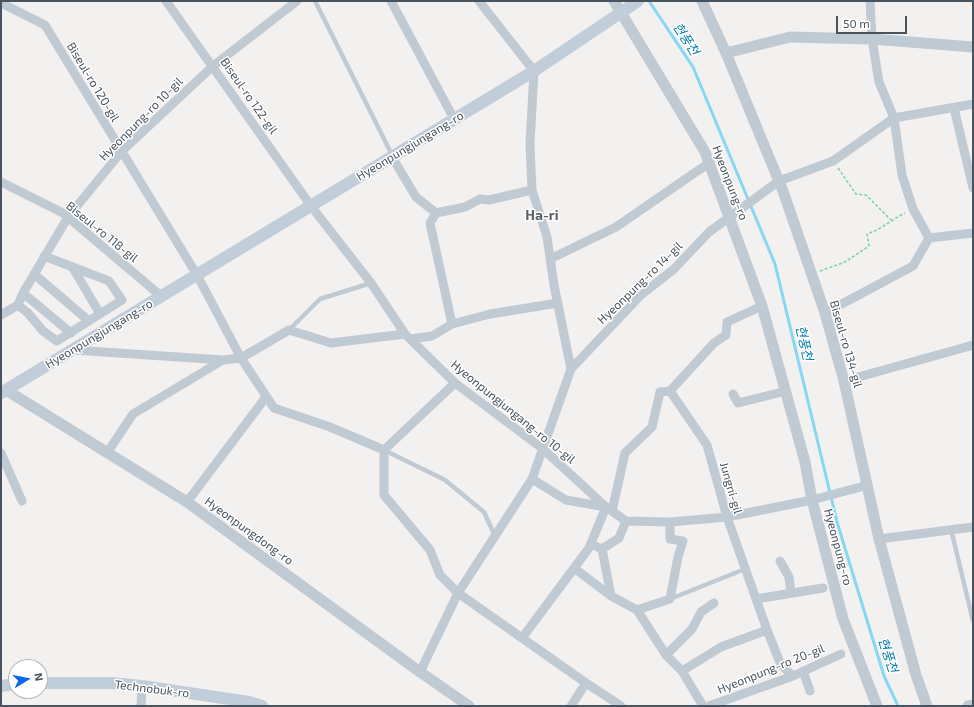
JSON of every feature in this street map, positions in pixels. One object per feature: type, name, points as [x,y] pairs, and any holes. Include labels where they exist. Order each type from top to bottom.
[{"type":"main road","name":"Hyeonpungjungang-ro","points":[[3,390],[73,350],[534,71],[638,1]]},
{"type":"main road","name":"Technobuk-ro","points":[[48,683],[111,683],[142,686],[249,702],[262,706]]},
{"type":"street","name":"Biseul-ro 122-gil","points":[[166,1],[311,206]]},
{"type":"street","name":"Hyeonpung-ro 10-gil","points":[[18,305],[23,293],[44,256],[68,217],[122,151],[213,66],[297,1]]},
{"type":"street","points":[[391,1],[454,119]]},
{"type":"street","points":[[420,672],[458,593],[532,479],[571,369],[547,237],[532,190],[530,144],[534,71],[479,1]]},
{"type":"street","name":"Hyeonpung-ro","points":[[614,1],[705,152],[762,306],[806,462],[812,500],[843,619],[877,706]]},
{"type":"street","name":"Biseul-ro 134-gil","points":[[702,1],[726,53],[779,181],[825,313],[844,381],[879,539],[916,675],[927,706]]},
{"type":"street","points":[[870,1],[872,40],[879,82],[894,118],[902,175],[913,209],[929,238]]},
{"type":"street","name":"Biseul-ro 120-gil","points":[[1,3],[45,25],[197,275]]},
{"type":"street","points":[[726,53],[790,37],[872,40],[973,47]]},
{"type":"street","points":[[894,118],[973,104]]},
{"type":"street","points":[[954,108],[973,188]]},
{"type":"street","name":"Hyeonpung-ro 14-gil","points":[[571,369],[641,295],[674,270],[709,232],[779,181],[834,161],[894,118]]},
{"type":"street","points":[[392,157],[416,196],[436,213]]},
{"type":"street","points":[[550,259],[616,227],[709,163]]},
{"type":"street","name":"Biseul-ro 118-gil","points":[[1,182],[63,213],[161,296]]},
{"type":"street","points":[[452,324],[430,223],[436,213],[465,207],[480,199],[489,200],[532,190]]},
{"type":"street","name":"Hyeonpungjungang-ro 10-gil","points":[[311,206],[371,283],[408,336],[455,383],[543,450],[609,509],[626,520]]},
{"type":"street","points":[[929,238],[973,233]]},
{"type":"street","points":[[825,313],[913,266],[929,238]]},
{"type":"street","points":[[1,315],[18,305],[28,313],[43,332],[57,341],[122,300],[109,281],[44,256]]},
{"type":"street","points":[[73,268],[100,314]]},
{"type":"street","points":[[34,274],[89,321]]},
{"type":"street","points":[[197,275],[241,358],[274,408],[330,427],[384,450]]},
{"type":"street","points":[[23,293],[71,332]]},
{"type":"street","points":[[73,350],[224,360],[241,358],[289,330],[331,343],[408,336],[432,336],[452,324],[490,314],[558,303]]},
{"type":"street","points":[[522,638],[591,544],[609,509],[625,453],[652,427],[660,392],[670,391],[714,343],[726,335],[727,322],[762,306]]},
{"type":"street","points":[[844,381],[973,344]]},
{"type":"street","points":[[107,452],[134,414],[224,360]]},
{"type":"street","points":[[455,383],[384,450],[384,495],[430,550],[440,575],[458,593],[621,706]]},
{"type":"street","name":"Hyeonpungdong-ro","points":[[3,390],[187,502],[468,706]]},
{"type":"street","name":"Jungni-gil","points":[[670,391],[707,445],[726,517],[767,630],[781,665],[793,676]]},
{"type":"street","points":[[733,394],[738,403],[786,391]]},
{"type":"street","points":[[187,502],[266,397]]},
{"type":"street","points":[[1,453],[22,501]]},
{"type":"street","name":"Hyeonpungjungang-ro 10-gil","points":[[532,479],[566,500],[609,509]]},
{"type":"street","points":[[602,549],[620,538],[626,520],[670,522],[726,517],[812,500],[868,485]]},
{"type":"street","points":[[637,610],[670,599],[678,557],[683,541],[670,539],[670,522]]},
{"type":"street","points":[[879,539],[973,527]]},
{"type":"street","points":[[591,544],[602,549]]},
{"type":"street","points":[[602,549],[611,596]]},
{"type":"street","points":[[780,562],[789,576],[791,593]]},
{"type":"street","points":[[574,568],[611,596],[637,610],[666,655],[682,671],[703,706]]},
{"type":"street","points":[[756,599],[823,588]]},
{"type":"street","points":[[666,655],[692,629],[701,612],[714,603]]},
{"type":"street","points":[[682,671],[721,647],[767,630]]},
{"type":"street","name":"Hyeonpung-ro 20-gil","points":[[709,706],[793,676],[841,654]]},
{"type":"street","points":[[803,671],[810,691]]},
{"type":"street","points":[[571,706],[586,683]]},
{"type":"street","points":[[141,706],[142,686]]},
{"type":"street","points":[[968,706],[973,704]]},
{"type":"lane","points":[[315,1],[392,157]]},
{"type":"lane","points":[[289,330],[320,299],[371,283]]},
{"type":"lane","points":[[384,450],[445,480],[484,512],[495,536]]},
{"type":"lane","points":[[951,529],[973,621]]},
{"type":"lane","points":[[670,599],[745,569]]},
{"type":"path","points":[[834,161],[856,194],[866,195],[892,220]]},
{"type":"path","points":[[812,274],[845,262],[869,246],[867,234],[882,229],[892,220],[913,209]]},
{"type":"waterway","name":"현풍천","points":[[649,1],[693,67],[775,264],[837,522],[884,676],[898,706]]},
{"type":"district","name":"Ha-ri","points":[[542,215]]}]
